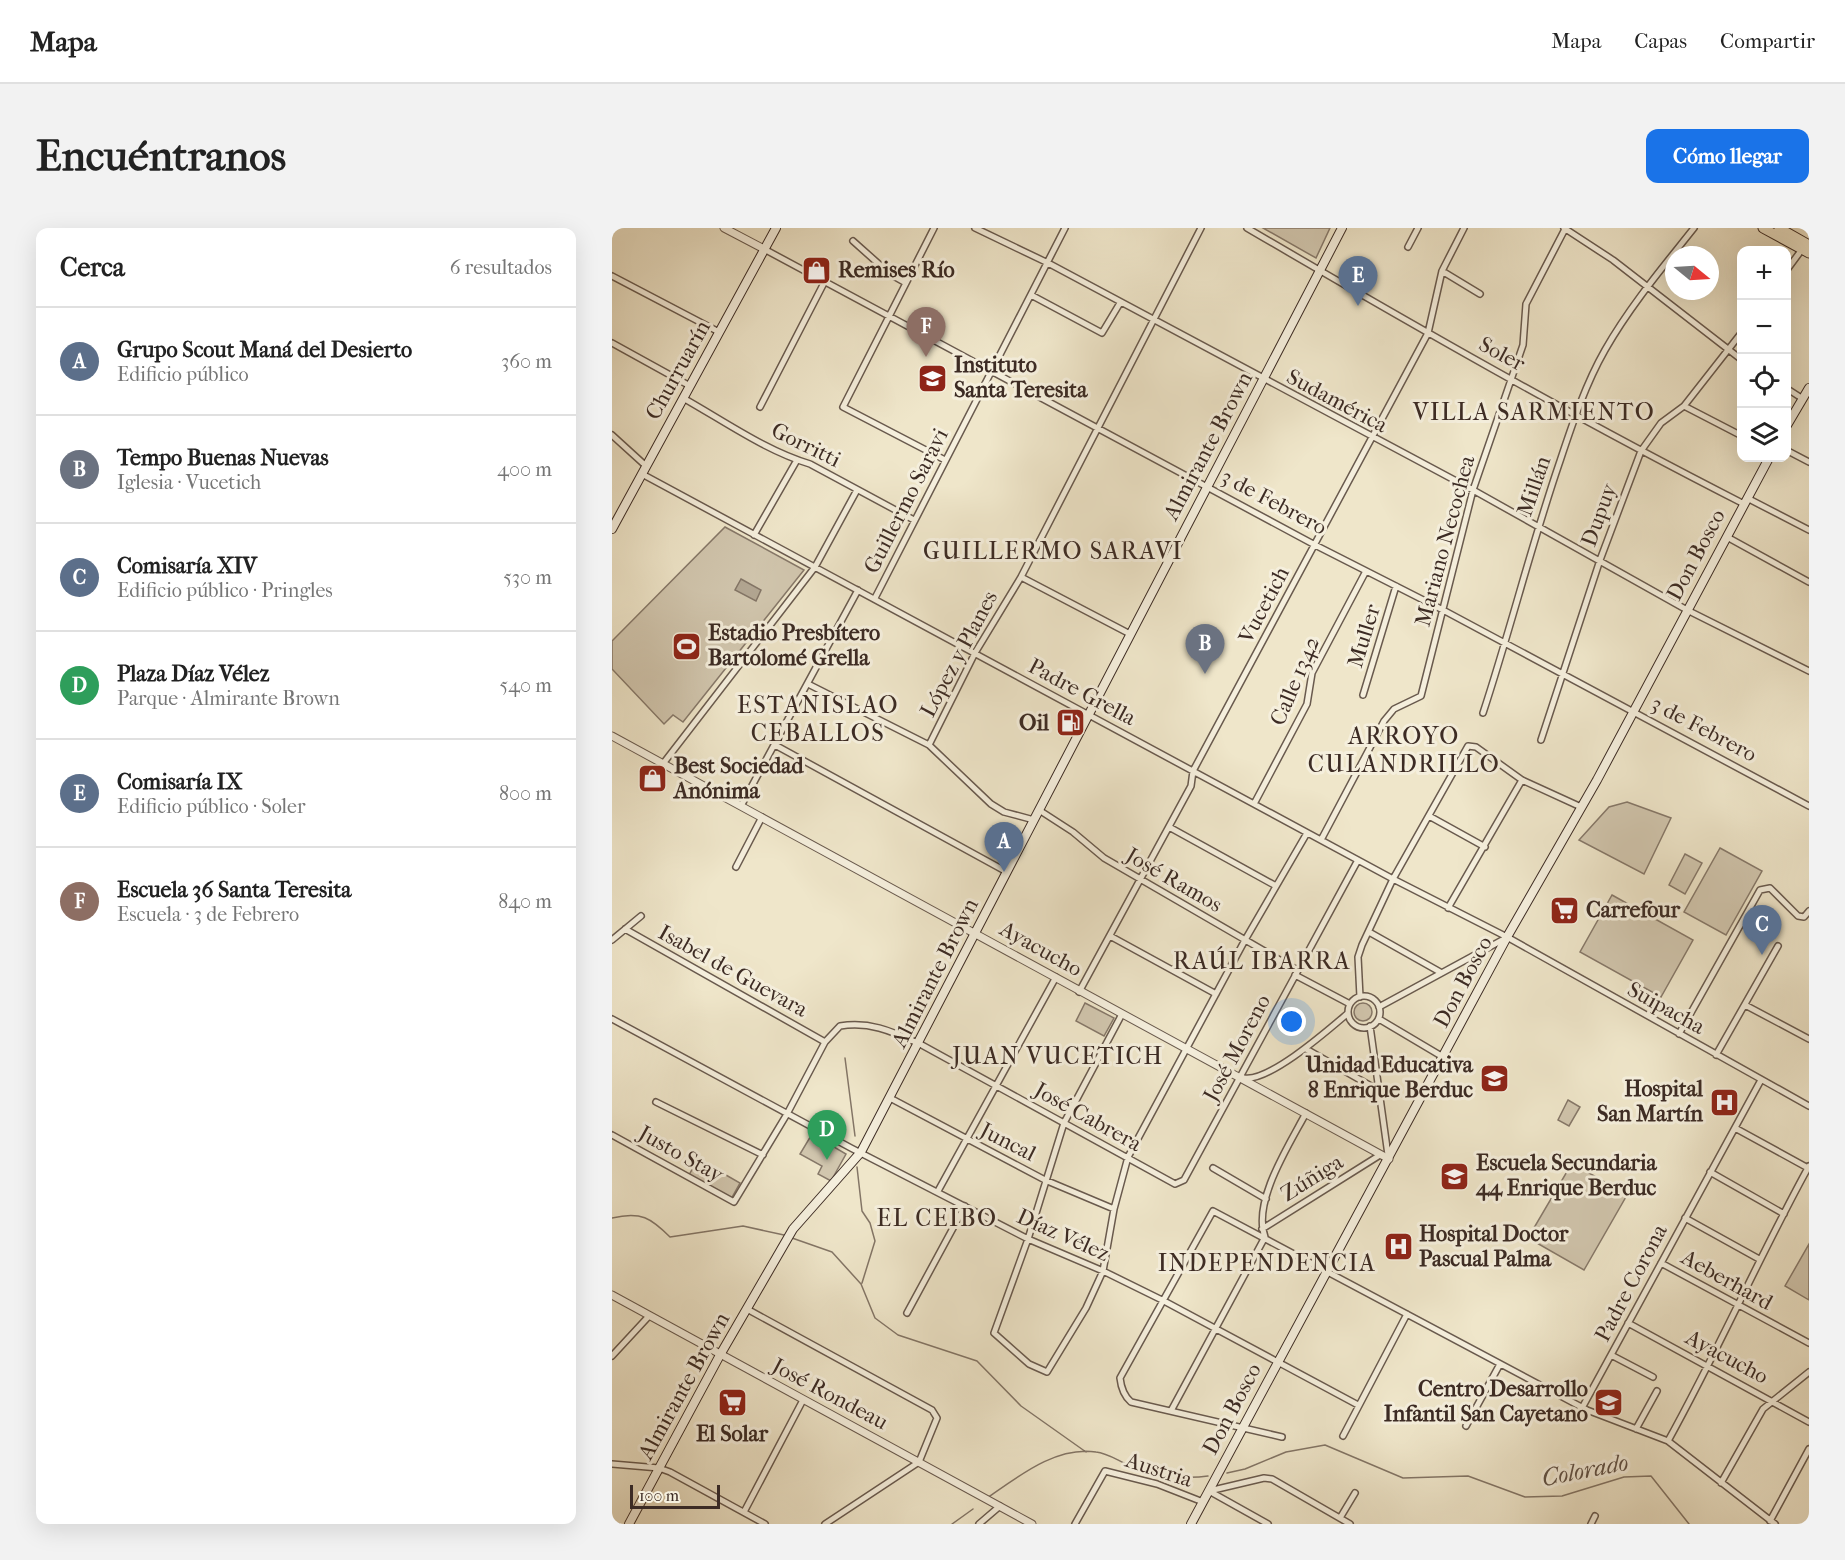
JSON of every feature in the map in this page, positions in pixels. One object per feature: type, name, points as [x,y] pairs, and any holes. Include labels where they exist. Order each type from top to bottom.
[{"type":"main road","name":"Churruarín","points":[[612,529],[776,228]]},
{"type":"main road","name":"Almirante Brown","points":[[629,1524],[720,1355],[793,1229],[861,1152],[920,1044],[975,933],[1342,228]]},
{"type":"main road","points":[[1763,228],[1807,246]]},
{"type":"main road","points":[[1779,228],[1807,246]]},
{"type":"main road","points":[[1791,419],[1809,389]]},
{"type":"main road","name":"Don Bosco","points":[[1191,1524],[1389,1160],[1507,937],[1581,807],[1767,462]]},
{"type":"street","name":"3 de Febrero","points":[[724,228],[1809,806]]},
{"type":"street","points":[[934,228],[843,407],[945,460]]},
{"type":"street","name":"Sudamérica","points":[[975,228],[1048,263],[1263,380],[1473,490],[1688,610],[1809,671]]},
{"type":"street","points":[[992,236],[996,228]]},
{"type":"street","name":"Guillermo Saravi","points":[[875,598],[1065,228]]},
{"type":"street","name":"López y Planes","points":[[930,745],[975,653],[1021,577],[1201,228]]},
{"type":"street","name":"Soler","points":[[1247,228],[1428,333],[1641,451],[1809,530]]},
{"type":"street","points":[[1408,247],[1418,228]]},
{"type":"street","name":"Vucetich","points":[[1079,992],[1191,786],[1193,771],[1428,333],[1442,271],[1464,228]]},
{"type":"street","points":[[1564,228],[1613,260],[1737,357]]},
{"type":"street","name":"Mariano Necochea","points":[[1321,840],[1384,721],[1394,709],[1421,696],[1473,490],[1523,345],[1526,304],[1564,228]]},
{"type":"street","name":"Millán","points":[[1483,713],[1505,645],[1537,527],[1575,415],[1605,350],[1646,287],[1694,228]]},
{"type":"street","points":[[854,241],[890,274],[906,283]]},
{"type":"street","points":[[1791,265],[1807,246]]},
{"type":"street","points":[[1442,271],[1480,294]]},
{"type":"street","points":[[612,276],[719,332]]},
{"type":"street","points":[[760,407],[825,281]]},
{"type":"street","points":[[1031,295],[1102,333],[1120,303]]},
{"type":"street","name":"Dupuy","points":[[1541,740],[1564,676],[1600,560],[1641,451],[1661,423],[1684,406],[1737,339]]},
{"type":"street","points":[[612,343],[690,386]]},
{"type":"street","points":[[1791,391],[1803,399]]},
{"type":"street","name":"Gorritti","points":[[683,398],[914,520]]},
{"type":"street","points":[[1684,406],[1737,433]]},
{"type":"street","name":"Padre Grella","points":[[612,435],[644,470],[754,535],[875,598],[1393,879],[1507,937]]},
{"type":"street","points":[[1791,453],[1809,462]]},
{"type":"street","points":[[754,535],[797,460]]},
{"type":"street","points":[[662,765],[815,567],[857,490]]},
{"type":"street","points":[[1727,537],[1809,582]]},
{"type":"street","name":"Calle 1342","points":[[1254,804],[1307,704],[1312,673],[1366,571]]},
{"type":"street","points":[[1021,577],[1130,634]]},
{"type":"street","name":"Muller","points":[[1363,695],[1396,586]]},
{"type":"street","name":"Guillermo Saravi","points":[[741,806],[858,590]]},
{"type":"street","points":[[808,684],[930,745],[991,804],[1004,812],[1034,820]]},
{"type":"street","name":"Ayacucho","points":[[612,736],[1056,977],[1079,992],[1241,1077],[1389,1160]]},
{"type":"street","points":[[775,745],[1007,872]]},
{"type":"street","points":[[1360,997],[1358,957],[1393,879],[1468,746],[1476,747],[1522,780],[1581,807]]},
{"type":"street","points":[[1449,908],[1522,780]]},
{"type":"street","name":"José Ramos","points":[[1039,810],[1073,832],[1104,858],[1348,1003]]},
{"type":"street","points":[[1429,816],[1485,846]]},
{"type":"street","points":[[736,867],[762,817]]},
{"type":"street","points":[[1169,827],[1276,886]]},
{"type":"street","points":[[1122,1014],[1064,1123],[1028,1239],[993,1333],[1029,1364],[1047,1372],[1086,1308],[1103,1271],[1114,1209],[1128,1157],[1245,940],[1307,833]]},
{"type":"street","name":"José Moreno","points":[[1175,1184],[1184,1180],[1358,860]]},
{"type":"street","points":[[1679,1034],[1760,890],[1770,888],[1798,916],[1804,916],[1809,911]]},
{"type":"street","points":[[612,940],[641,916]]},
{"type":"street","name":"Isabel de Guevara","points":[[625,929],[825,1042]]},
{"type":"street","points":[[1369,932],[1440,972]]},
{"type":"street","points":[[1110,936],[1216,994]]},
{"type":"street","points":[[1379,1007],[1507,937]]},
{"type":"street","name":"Suipacha","points":[[1507,937],[1809,1106]]},
{"type":"street","points":[[1716,1055],[1778,946]]},
{"type":"street","points":[[938,1191],[1056,977]]},
{"type":"street","points":[[1241,1077],[1257,1077],[1305,1049],[1347,1014],[1348,1003],[1360,997],[1373,1001],[1379,1007],[1379,1019]]},
{"type":"street","points":[[1745,1005],[1809,1039]]},
{"type":"street","points":[[1347,1014],[1359,1024],[1370,1026],[1379,1019]]},
{"type":"street","name":"Díaz Vélez","points":[[612,1019],[787,1114],[1028,1239],[1103,1271],[1164,1301],[1358,1405]]},
{"type":"street","points":[[1379,1019],[1443,1057]]},
{"type":"street","name":"José Cabrera","points":[[825,1042],[840,1026],[883,1027],[920,1044],[1175,1184]]},
{"type":"street","points":[[1370,1026],[1389,1160]]},
{"type":"street","points":[[656,1102],[763,1155],[825,1042]]},
{"type":"street","points":[[1305,1049],[1378,1090]]},
{"type":"street","name":"Padre Corona","points":[[1582,1408],[1761,1080]]},
{"type":"street","name":"Juncal","points":[[890,1098],[1045,1180],[1114,1209]]},
{"type":"street","points":[[1172,1409],[1265,1237],[1262,1229],[1266,1199],[1275,1173],[1306,1113]]},
{"type":"street","points":[[1668,1441],[1708,1368],[1736,1305],[1808,1167],[1734,1128]]},
{"type":"street","name":"Justo Stay","points":[[612,1135],[734,1202],[763,1155]]},
{"type":"street","name":"Zúñiga","points":[[1262,1229],[1380,1155]]},
{"type":"street","points":[[1213,1168],[1266,1199]]},
{"type":"street","points":[[1710,1172],[1784,1214]]},
{"type":"street","points":[[907,1313],[965,1206]]},
{"type":"street","points":[[1282,1437],[1126,1398],[1120,1378],[1213,1211],[1582,1408],[1668,1441],[1772,1522],[1809,1449]]},
{"type":"street","points":[[1685,1218],[1759,1259]]},
{"type":"street","name":"Aeberhard","points":[[1661,1263],[1809,1343]]},
{"type":"street","name":"José Rondeau","points":[[612,1295],[1032,1524]]},
{"type":"street","points":[[747,1309],[932,1410],[937,1418],[919,1462],[825,1524]]},
{"type":"street","points":[[1342,1436],[1407,1314]]},
{"type":"street","points":[[612,1356],[649,1316]]},
{"type":"street","name":"Ayacucho","points":[[1628,1323],[1809,1422]]},
{"type":"street","points":[[1611,1355],[1653,1377]]},
{"type":"street","points":[[1466,1426],[1500,1364]]},
{"type":"street","points":[[1722,1483],[1763,1409],[1809,1372]]},
{"type":"street","points":[[1636,1429],[1657,1391]]},
{"type":"street","points":[[744,1512],[803,1400]]},
{"type":"street","points":[[612,1464],[659,1468],[765,1524]]},
{"type":"street","name":"Austria","points":[[1075,1524],[1105,1471],[1157,1484],[1203,1502]]},
{"type":"street","points":[[1209,1491],[1264,1478],[1272,1479],[1350,1524]]},
{"type":"street","points":[[1209,1491],[1268,1524]]},
{"type":"street","points":[[1340,1518],[1355,1493]]},
{"type":"street","points":[[979,1524],[1000,1506]]},
{"type":"street","points":[[1591,1524],[1595,1516]]},
{"type":"shaded area","points":[[1263,228],[1330,228],[1316,258]]},
{"type":"shaded area","points":[[725,527],[804,570],[683,722],[673,715],[664,724],[612,669],[612,641]]},
{"type":"shaded area","points":[[741,579],[761,590],[756,601],[735,590]]},
{"type":"shaded area","points":[[1627,802],[1671,818],[1644,874],[1579,840],[1609,807]]},
{"type":"shaded area","points":[[1720,848],[1762,871],[1726,935],[1684,912]]},
{"type":"shaded area","points":[[1685,854],[1702,863],[1685,894],[1669,885]]},
{"type":"shaded area","points":[[1612,895],[1693,940],[1661,997],[1580,952]]},
{"type":"shaded area","points":[[1085,1003],[1114,1018],[1104,1036],[1076,1021]]},
{"type":"shaded area","points":[[1363,1003],[1369,1006],[1372,1012],[1369,1018],[1363,1021],[1357,1018],[1354,1012],[1357,1006]]},
{"type":"shaded area","points":[[1568,1100],[1580,1107],[1569,1126],[1558,1120]]},
{"type":"shaded area","points":[[812,1134],[846,1154],[831,1181],[818,1174],[822,1166],[800,1154]]},
{"type":"shaded area","points":[[698,1159],[740,1183],[731,1199],[689,1175]]},
{"type":"shaded area","points":[[1572,1163],[1627,1195],[1584,1270],[1528,1238]]},
{"type":"shaded area","points":[[1809,1244],[1809,1300],[1785,1286]]},
{"type":"waterway","points":[[845,1058],[855,1136]]},
{"type":"waterway","points":[[857,1167],[862,1211],[870,1223],[875,1241],[862,1283]]},
{"type":"waterway","points":[[612,1218],[631,1215],[645,1218],[670,1237],[743,1226],[784,1235]]},
{"type":"waterway","points":[[792,1238],[832,1252],[861,1284],[875,1318],[898,1335],[977,1361],[1021,1406],[1086,1452]]},
{"type":"waterway","name":"Colorado","points":[[1227,1473],[1245,1469],[1286,1452],[1325,1445],[1403,1478],[1468,1476],[1525,1497],[1562,1496],[1624,1477],[1651,1476],[1689,1524]]},
{"type":"waterway","name":"Colorado","points":[[987,1498],[1038,1464],[1081,1451],[1100,1453],[1131,1466],[1159,1474],[1178,1477],[1208,1476]]},
{"type":"waterway","name":"Colorado","points":[[952,1524],[973,1509]]},
{"type":"waterway","points":[[612,1521],[619,1524]]},
{"type":"place","name":"Remises Río","points":[[817,270]]},
{"type":"place","name":"Comisaría IX","points":[[1358,306]]},
{"type":"place","name":"Escuela 36 Santa Teresita","points":[[926,357]]},
{"type":"place","name":"Instituto Santa Teresita","points":[[933,378]]},
{"type":"place","name":"Estadio Presbítero Bartolomé Grella","points":[[687,646]]},
{"type":"place","name":"Tempo Buenas Nuevas","points":[[1205,674]]},
{"type":"place","name":"Oil","points":[[1070,723]]},
{"type":"place","name":"Best Sociedad Anónima","points":[[653,779]]},
{"type":"place","name":"Grupo Scout Maná del Desierto","points":[[1004,872]]},
{"type":"place","name":"Carrefour","points":[[1565,910]]},
{"type":"place","name":"Comisaría XIV","points":[[1762,955]]},
{"type":"place","name":"Unidad Educativa 8 Enrique Berduc","points":[[1494,1078]]},
{"type":"place","name":"Hospital San Martín","points":[[1724,1102]]},
{"type":"place","name":"Plaza Díaz Vélez","points":[[827,1160]]},
{"type":"place","name":"Escuela Secundaria 44 Enrique Berduc","points":[[1455,1176]]},
{"type":"place","name":"Hospital Doctor Pascual Palma","points":[[1398,1247]]},
{"type":"place","name":"El Solar","points":[[732,1402]]},
{"type":"place","name":"Centro Desarrollo Infantil San Cayetano","points":[[1609,1402]]},
{"type":"district","name":"VILLA SARMIENTO","points":[[1534,412]]},
{"type":"district","name":"GUILLERMO SARAVI","points":[[1053,551]]},
{"type":"district","name":"ESTANISLAO CEBALLOS","points":[[818,719]]},
{"type":"district","name":"ARROYO CULANDRILLO","points":[[1404,750]]},
{"type":"district","name":"RAÚL IBARRA","points":[[1262,961]]},
{"type":"district","name":"JUAN VUCETICH","points":[[1058,1056]]},
{"type":"district","name":"EL CEIBO","points":[[937,1218]]},
{"type":"district","name":"INDEPENDENCIA","points":[[1267,1263]]}]
